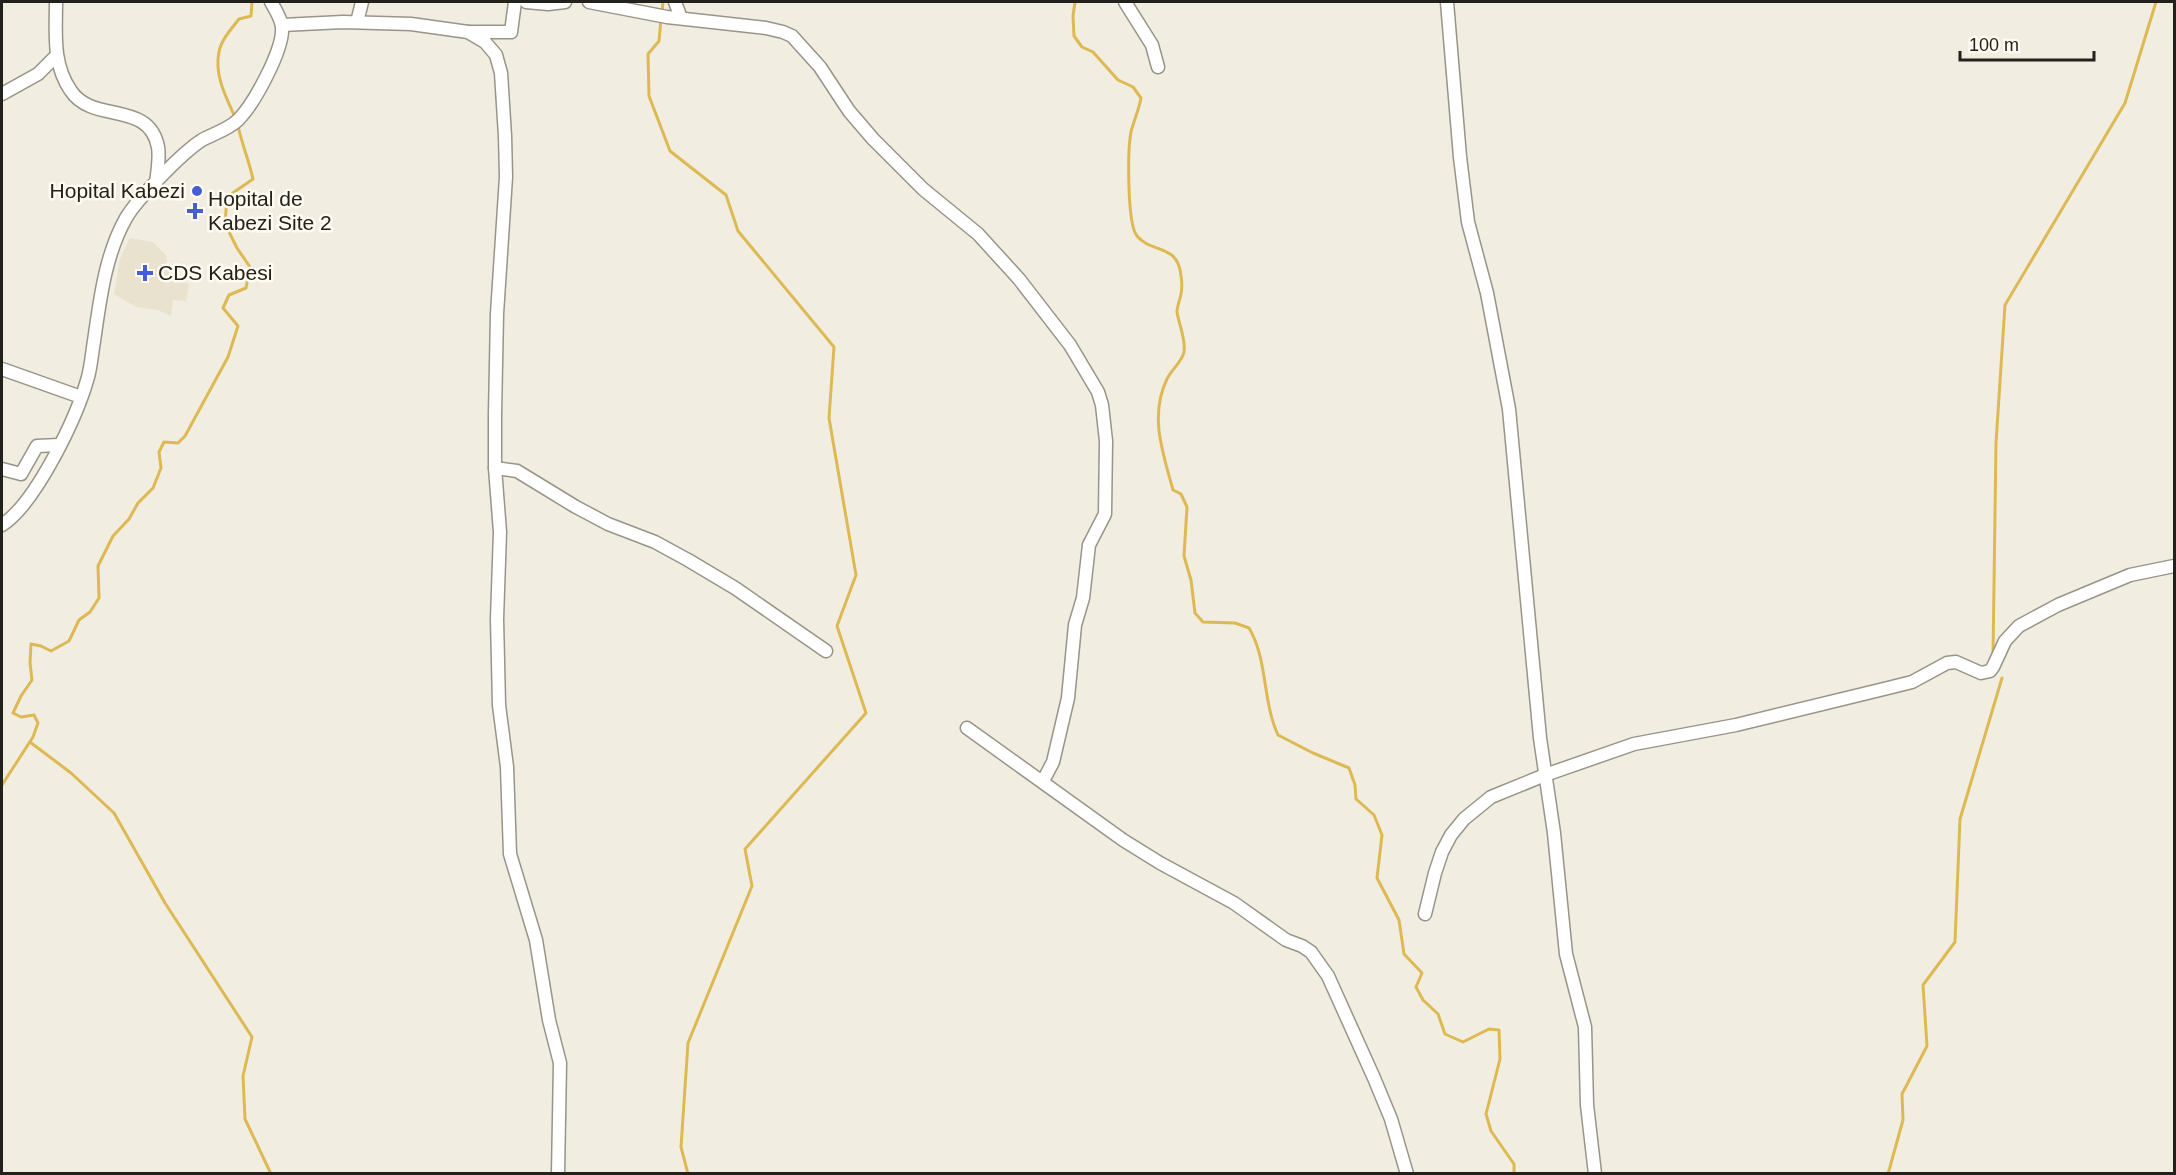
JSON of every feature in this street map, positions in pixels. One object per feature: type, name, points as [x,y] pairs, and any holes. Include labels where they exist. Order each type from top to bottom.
[{"type":"street","points":[[56,2],[56,56],[72,93],[86,105],[138,119],[151,127],[159,148],[156,184]]},
{"type":"street","points":[[2,525],[32,495],[81,397],[88,377],[110,256],[126,219],[139,200],[200,141],[237,122],[258,92],[281,39],[282,25],[271,2]]},
{"type":"street","points":[[357,22],[362,2]]},
{"type":"street","points":[[282,25],[357,22],[411,24],[468,32],[511,32],[515,2]]},
{"type":"street","points":[[525,2],[548,4],[565,2]]},
{"type":"street","points":[[589,2],[681,18],[766,28],[792,36],[820,67],[849,111],[873,139],[923,189],[978,234],[1019,279],[1070,345],[1098,392],[1102,405],[1106,441],[1105,514],[1089,544],[1083,598],[1076,625],[1068,698],[1053,762],[1043,781]]},
{"type":"street","points":[[675,2],[681,18]]},
{"type":"street","points":[[1125,2],[1152,45],[1158,67]]},
{"type":"street","points":[[1447,2],[1468,222],[1487,293],[1509,409],[1545,775],[1559,875],[1566,954],[1585,1027],[1587,1105],[1595,1173]]},
{"type":"street","points":[[468,32],[485,42],[496,55],[501,72],[506,136],[505,197],[497,314],[495,468],[500,532],[497,619],[499,705],[507,767],[510,854],[536,940],[549,1020],[559,1052],[561,1077],[558,1173]]},
{"type":"street","points":[[2,94],[38,74],[56,56]]},
{"type":"street","points":[[2,369],[81,397]]},
{"type":"street","points":[[2,470],[21,474],[37,447],[59,445]]},
{"type":"street","points":[[495,468],[517,471],[608,524],[655,542],[688,560],[735,588],[826,651]]},
{"type":"street","points":[[1425,914],[1442,852],[1451,835],[1464,819],[1491,797],[1545,775],[1634,744],[1736,725],[1888,688],[1911,682],[1947,663],[1956,662],[1981,673],[1990,671],[2005,641],[2019,626],[2058,605],[2130,575],[2175,566]]},
{"type":"street","points":[[967,728],[1123,840],[1234,903],[1286,940],[1311,952],[1328,976],[1374,1078],[1391,1119],[1407,1173]]},
{"type":"shaded area","name":"CDS Kabesi","points":[[130,238],[153,242],[167,256],[166,265],[174,265],[172,280],[189,284],[186,301],[173,300],[171,316],[158,310],[136,307],[114,294],[120,259]]},
{"type":"waterway","points":[[235,117],[219,77],[219,52],[224,39],[239,19],[251,16],[252,2]]},
{"type":"waterway","points":[[662,12],[663,2]]},
{"type":"waterway","points":[[1075,2],[1074,36],[1082,47],[1093,52],[1118,80],[1133,87],[1141,98],[1130,137],[1131,216],[1137,236],[1143,242],[1164,250],[1175,258],[1181,276],[1177,312],[1184,352],[1169,376],[1162,393],[1158,421],[1162,448],[1173,490],[1181,494],[1187,507],[1184,556],[1191,580],[1195,613],[1203,622],[1235,623],[1249,628],[1259,653],[1269,708],[1278,735],[1349,768],[1355,785],[1356,799],[1374,815],[1382,835],[1377,878],[1399,920],[1404,954],[1422,973],[1416,987],[1423,1000],[1438,1014],[1445,1034],[1463,1042],[1489,1029],[1499,1030],[1500,1059],[1486,1114],[1491,1131],[1514,1164],[1514,1174]]},
{"type":"waterway","points":[[1993,655],[1996,443],[2005,305],[2125,103],[2156,2]]},
{"type":"waterway","points":[[661,18],[659,41],[648,54],[649,96],[670,151],[726,195],[738,231],[834,347],[829,418],[856,575],[837,626],[866,713],[745,849],[752,886],[688,1043],[681,1147],[688,1174]]},
{"type":"waterway","points":[[2,785],[33,737],[38,723],[34,715],[21,717],[13,713],[32,680],[31,644],[51,651],[69,641],[79,620],[90,612],[99,598],[98,566],[113,536],[129,519],[138,503],[153,488],[161,468],[159,452],[164,442],[178,443],[185,436],[228,357],[238,326],[223,308],[229,295],[246,288],[250,267],[225,224],[227,197],[253,179],[238,126]]},
{"type":"waterway","points":[[1888,1174],[1903,1120],[1902,1094],[1927,1046],[1923,985],[1955,942],[1960,819],[2002,678]]},
{"type":"waterway","points":[[30,742],[71,773],[114,813],[165,903],[252,1037],[243,1076],[245,1119],[271,1174]]},
{"type":"place","name":"Hopital Kabezi","points":[[197,191]]},
{"type":"place","name":"Hopital de Kabezi Site 2","points":[[195,211]]},
{"type":"place","name":"CDS Kabesi","points":[[145,273]]}]
